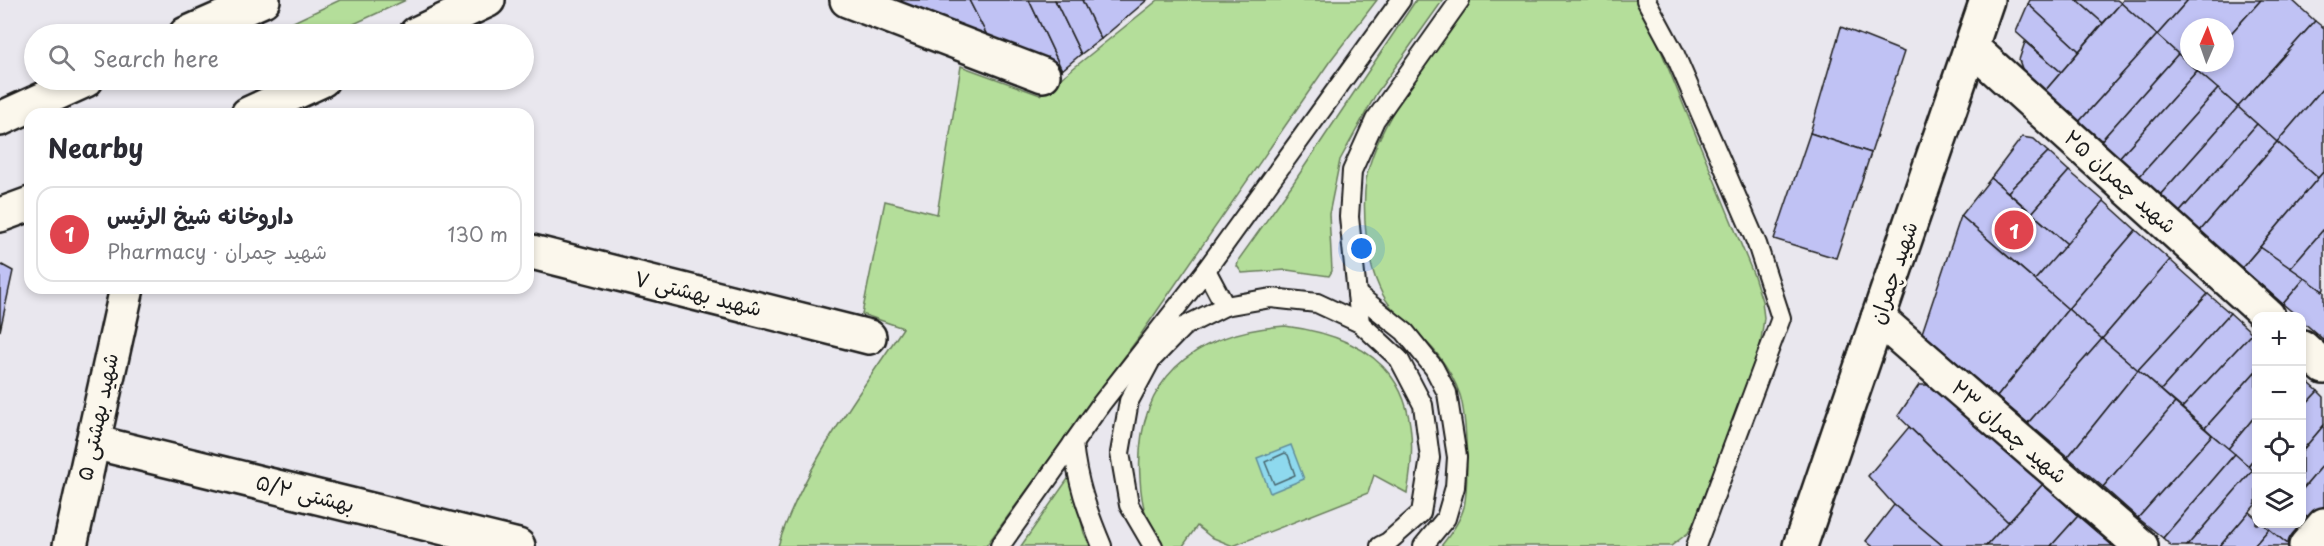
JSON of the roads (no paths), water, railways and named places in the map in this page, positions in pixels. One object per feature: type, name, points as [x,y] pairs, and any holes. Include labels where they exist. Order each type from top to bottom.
[{"type":"street","points":[[437,24],[488,0]]},
{"type":"street","points":[[847,0],[1042,75]]},
{"type":"street","name":"شهید چمران","points":[[1800,546],[1987,0]]},
{"type":"street","points":[[218,24],[246,15]]},
{"type":"street","name":"شهید چمران ۲۵","points":[[1971,47],[2264,312]]},
{"type":"street","points":[[24,108],[64,90]]},
{"type":"street","points":[[261,108],[300,90]]},
{"type":"street","points":[[0,119],[24,108]]},
{"type":"street","points":[[0,215],[24,206]]},
{"type":"street","name":"شهید بهشتی ۷","points":[[534,253],[869,337]]},
{"type":"street","name":"شهید بهشتی ۵","points":[[70,546],[126,294]]},
{"type":"street","name":"شهید چمران ۲۳","points":[[1878,318],[2141,546]]},
{"type":"street","points":[[2306,351],[2324,367]]},
{"type":"street","name":"بهشتی ۵/۲","points":[[93,442],[518,546]]},
{"type":"street","points":[[2306,546],[2324,525]]},
{"type":"lane","points":[[1000,546],[1101,404],[1206,270],[1401,0]]},
{"type":"lane","points":[[1360,323],[1349,217],[1352,171],[1375,120],[1460,0]]},
{"type":"lane","points":[[1646,0],[1674,52],[1752,233],[1781,318],[1695,545]]},
{"type":"lane","points":[[1206,270],[1225,306]]},
{"type":"lane","points":[[1357,294],[1405,332],[1434,369],[1448,393],[1457,457],[1455,487],[1446,518],[1424,546]]},
{"type":"lane","points":[[1153,546],[1129,506],[1120,453],[1129,401],[1150,360],[1183,327],[1225,306],[1271,298],[1317,303],[1360,323],[1399,358],[1423,405],[1430,458],[1421,513],[1388,542],[1380,546]]},
{"type":"lane","points":[[1101,404],[1129,401]]},
{"type":"lane","points":[[1073,443],[1076,472],[1101,546]]},
{"type":"water","points":[[1291,445],[1304,479],[1270,493],[1257,458]]},
{"type":"place","name":"داروخانه شیخ الرئیس","points":[[2014,230]]}]
